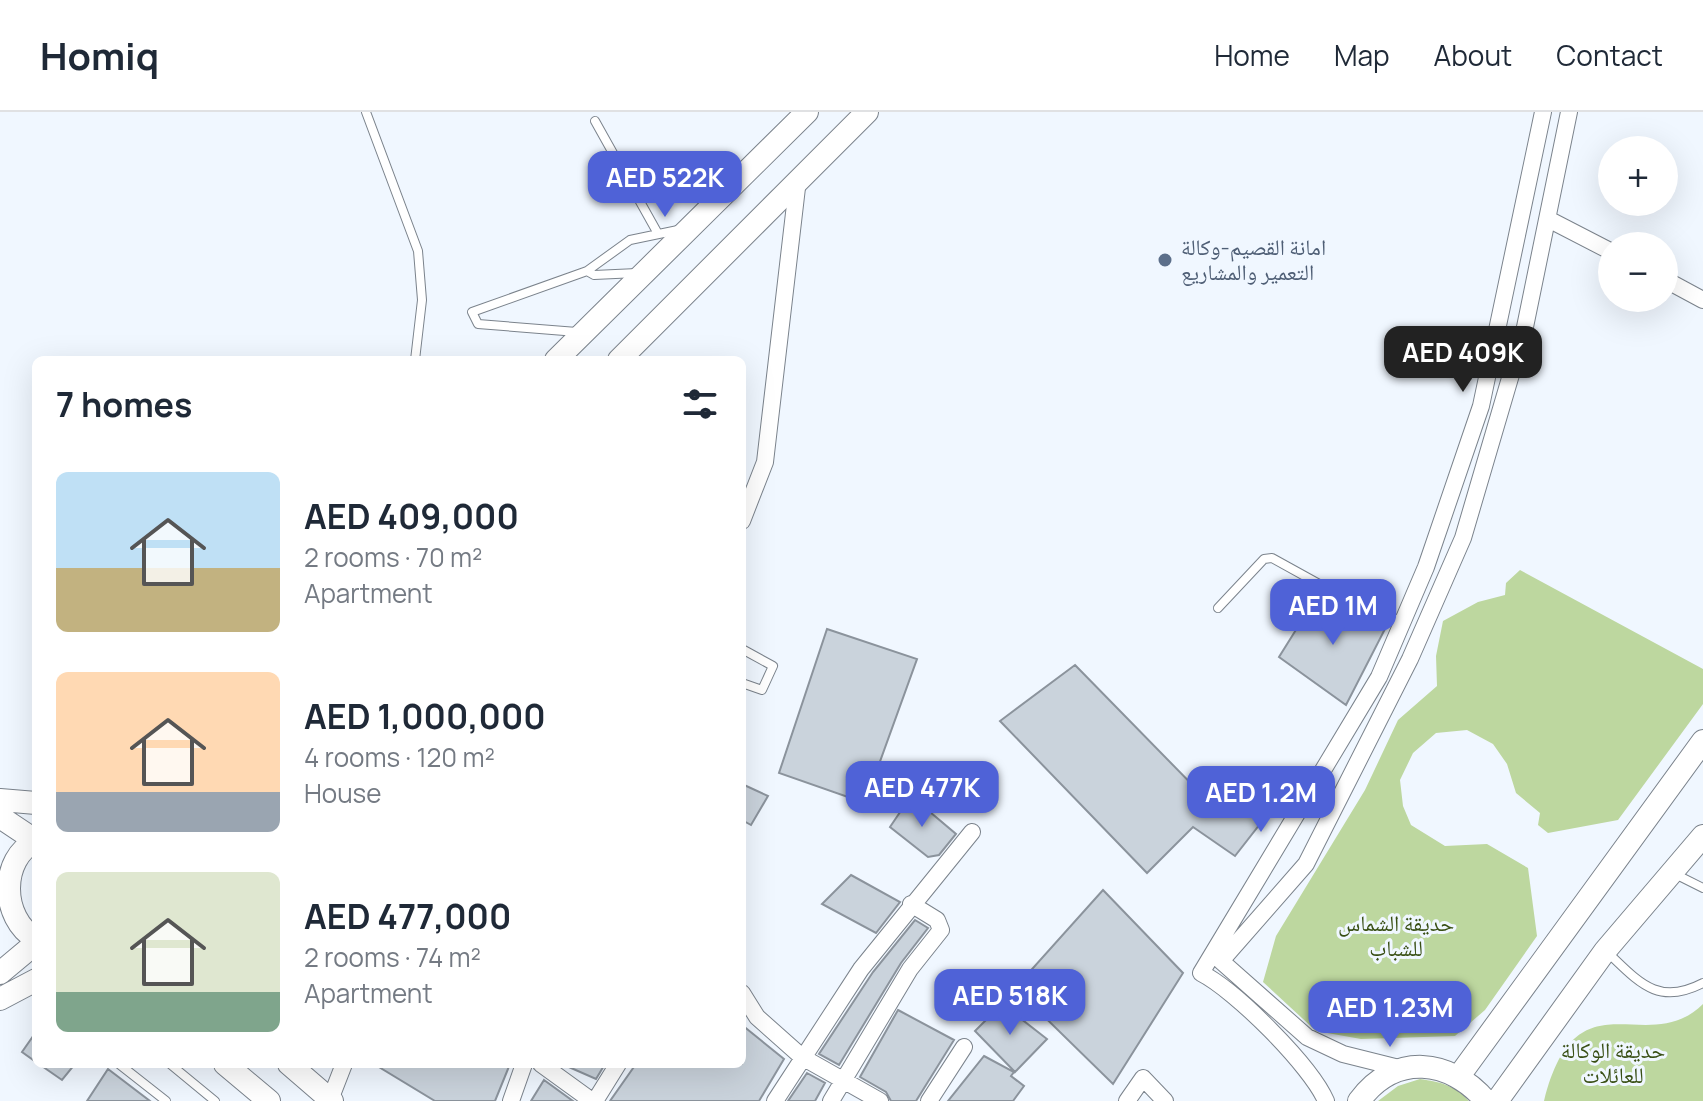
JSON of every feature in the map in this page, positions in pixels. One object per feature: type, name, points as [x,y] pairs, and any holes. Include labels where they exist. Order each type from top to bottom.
[{"type":"street","points":[[560,356],[807,112]]},
{"type":"street","points":[[623,356],[867,112]]},
{"type":"street","points":[[1326,1101],[1317,1081],[1284,1047],[1239,1002],[1201,973],[1379,677],[1403,622],[1481,406],[1543,112]]},
{"type":"street","points":[[1403,1069],[1343,1054],[1307,1037],[1221,961],[1306,864],[1434,606],[1463,538],[1507,399],[1569,112]]},
{"type":"street","points":[[746,511],[765,462],[798,179]]},
{"type":"street","points":[[1548,219],[1598,245]]},
{"type":"street","points":[[1678,287],[1703,300]]},
{"type":"street","points":[[1459,1076],[1703,741]]},
{"type":"street","points":[[0,800],[32,803]]},
{"type":"street","points":[[0,817],[32,838]]},
{"type":"street","points":[[775,1101],[861,969],[972,832]]},
{"type":"street","points":[[1497,1101],[1605,951],[1703,836]]},
{"type":"street","points":[[32,844],[15,856],[2,880],[5,905],[13,920],[32,937]]},
{"type":"street","points":[[831,1101],[910,969],[941,930],[937,920],[911,904]]},
{"type":"street","points":[[0,973],[32,945]]},
{"type":"street","points":[[0,999],[32,982]]},
{"type":"street","points":[[746,999],[757,1017],[802,1057],[880,1101]]},
{"type":"street","points":[[929,1101],[964,1047]]},
{"type":"street","points":[[1359,1101],[1381,1079],[1403,1069],[1419,1067],[1459,1076],[1486,1101]]},
{"type":"street","points":[[230,1068],[269,1101]]},
{"type":"street","points":[[294,1068],[331,1100],[343,1068]]},
{"type":"street","points":[[511,1101],[523,1068]]},
{"type":"street","points":[[547,1068],[594,1101],[615,1068]]},
{"type":"street","points":[[1127,1101],[1143,1078],[1165,1101]]},
{"type":"lane","points":[[366,112],[418,251],[422,300],[415,356]]},
{"type":"lane","points":[[595,121],[657,232]]},
{"type":"lane","points":[[583,332],[478,324],[472,312],[587,271],[613,249],[657,232],[687,230]]},
{"type":"lane","points":[[587,271],[594,275],[644,273]]},
{"type":"lane","points":[[1218,608],[1264,559],[1272,558],[1339,595],[1403,622]]},
{"type":"lane","points":[[746,651],[773,666],[762,690],[746,684]]},
{"type":"lane","points":[[1672,872],[1703,888]]},
{"type":"lane","points":[[1605,951],[1646,988],[1665,993],[1684,991],[1703,983]]},
{"type":"lane","points":[[124,1068],[166,1101]]},
{"type":"lane","points":[[175,1068],[215,1101]]},
{"type":"green space","name":"حديقة الشماس للشباب","points":[[1520,570],[1703,669],[1703,704],[1618,820],[1548,833],[1538,825],[1540,813],[1516,793],[1507,764],[1493,744],[1467,730],[1436,733],[1413,753],[1400,780],[1403,806],[1411,825],[1445,846],[1487,844],[1528,868],[1537,936],[1485,1010],[1455,1036],[1361,1039],[1316,1031],[1263,982],[1276,936],[1365,790],[1398,720],[1437,686],[1436,656],[1443,621],[1478,602],[1505,595],[1506,583]]},
{"type":"green space","name":"حديقة الوكالة للعائلات","points":[[1703,1004],[1703,1101],[1544,1101],[1558,1062],[1575,1038],[1594,1028],[1614,1024],[1659,1024],[1681,1019]]},
{"type":"green space","points":[[1420,1079],[1447,1085],[1469,1101],[1378,1101],[1398,1086]]},
{"type":"building","points":[[1319,593],[1386,627],[1346,705],[1279,657]]},
{"type":"building","points":[[827,629],[917,659],[865,803],[779,773]]},
{"type":"building","points":[[1075,665],[1214,807],[1238,776],[1274,806],[1235,856],[1193,827],[1147,873],[1000,721]]},
{"type":"building","points":[[746,786],[768,796],[751,825],[746,822]]},
{"type":"building","points":[[911,796],[956,834],[939,855],[928,857],[890,827]]},
{"type":"building","points":[[851,875],[900,902],[876,933],[822,904]]},
{"type":"building","points":[[1103,890],[1183,973],[1113,1084],[1015,988]]},
{"type":"building","points":[[915,920],[928,928],[901,963],[839,1065],[819,1054],[873,972]]},
{"type":"building","points":[[1002,1004],[1047,1039],[1015,1072],[975,1031]]},
{"type":"building","points":[[898,1010],[954,1040],[916,1101],[891,1101],[886,1092],[860,1077]]},
{"type":"building","points":[[746,1028],[784,1059],[759,1101],[610,1101],[633,1068],[746,1068]]},
{"type":"building","points":[[32,1038],[32,1059],[22,1052]]},
{"type":"building","points":[[984,1056],[1014,1072],[1011,1076],[1024,1086],[1013,1101],[948,1101]]},
{"type":"building","points":[[45,1068],[72,1068],[62,1080]]},
{"type":"building","points":[[381,1068],[508,1068],[495,1101],[435,1101]]},
{"type":"building","points":[[571,1068],[603,1068],[596,1079]]},
{"type":"building","points":[[108,1069],[150,1101],[87,1101]]},
{"type":"building","points":[[807,1073],[825,1083],[815,1101],[788,1101]]},
{"type":"building","points":[[544,1080],[573,1101],[531,1101]]},
{"type":"place","name":"امانة القصيم-وكالة التعمير والمشاريع","points":[[1165,260]]}]
